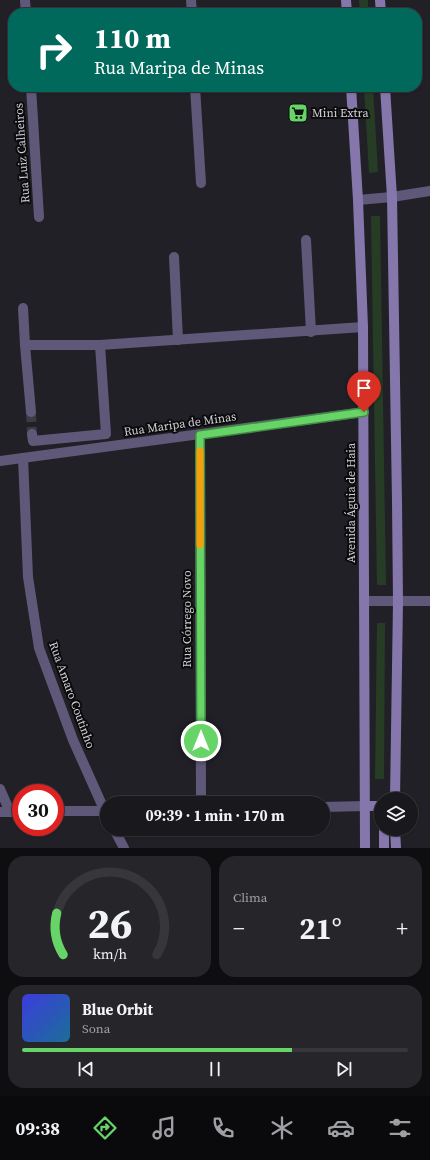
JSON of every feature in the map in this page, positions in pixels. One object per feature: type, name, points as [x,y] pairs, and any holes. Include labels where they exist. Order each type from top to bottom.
[{"type":"main road","name":"Avenida Águia de Haia","points":[[351,92],[358,200],[364,412],[365,848]]},
{"type":"main road","points":[[385,92],[392,197],[398,601],[395,792]]},
{"type":"main road","points":[[365,806],[374,806]]},
{"type":"main road","points":[[384,836],[384,848]]},
{"type":"main road","points":[[395,836],[396,848]]},
{"type":"street","name":"Rua Luiz Calheiros","points":[[31,92],[39,216]]},
{"type":"street","points":[[196,92],[201,183]]},
{"type":"street","points":[[358,200],[392,197],[430,191]]},
{"type":"street","points":[[306,240],[311,332]]},
{"type":"street","points":[[174,257],[178,340]]},
{"type":"street","points":[[24,308],[25,345],[31,412]]},
{"type":"street","points":[[25,345],[100,345],[311,332],[362,327]]},
{"type":"street","points":[[32,434],[32,441],[106,434],[100,345]]},
{"type":"street","name":"Rua Maripa de Minas","points":[[0,461],[364,412]]},
{"type":"street","name":"Rua Córrego Novo","points":[[200,435],[201,796]]},
{"type":"street","name":"Rua Amaro Coutinho","points":[[23,458],[28,577],[39,648],[73,740],[100,799]]},
{"type":"street","points":[[364,601],[430,601]]},
{"type":"street","points":[[0,789],[4,812]]},
{"type":"street","points":[[330,807],[365,806]]},
{"type":"street","points":[[64,811],[100,812]]},
{"type":"street","points":[[118,836],[124,848]]},
{"type":"green space","points":[[359,0],[368,0],[368,8],[360,8]]},
{"type":"green space","points":[[364,92],[373,92],[378,172],[369,173]]},
{"type":"green space","points":[[371,216],[380,216],[386,585],[377,585]]},
{"type":"green space","points":[[377,623],[385,623],[384,779],[375,779]]},
{"type":"tunnel","points":[[31,412],[32,434]]},
{"type":"slow traffic","points":[[200,451],[200,545]]},
{"type":"place","name":"Mini Extra","points":[[298,113]]},
{"type":"route","points":[[201,741],[200,435],[364,412]]}]
